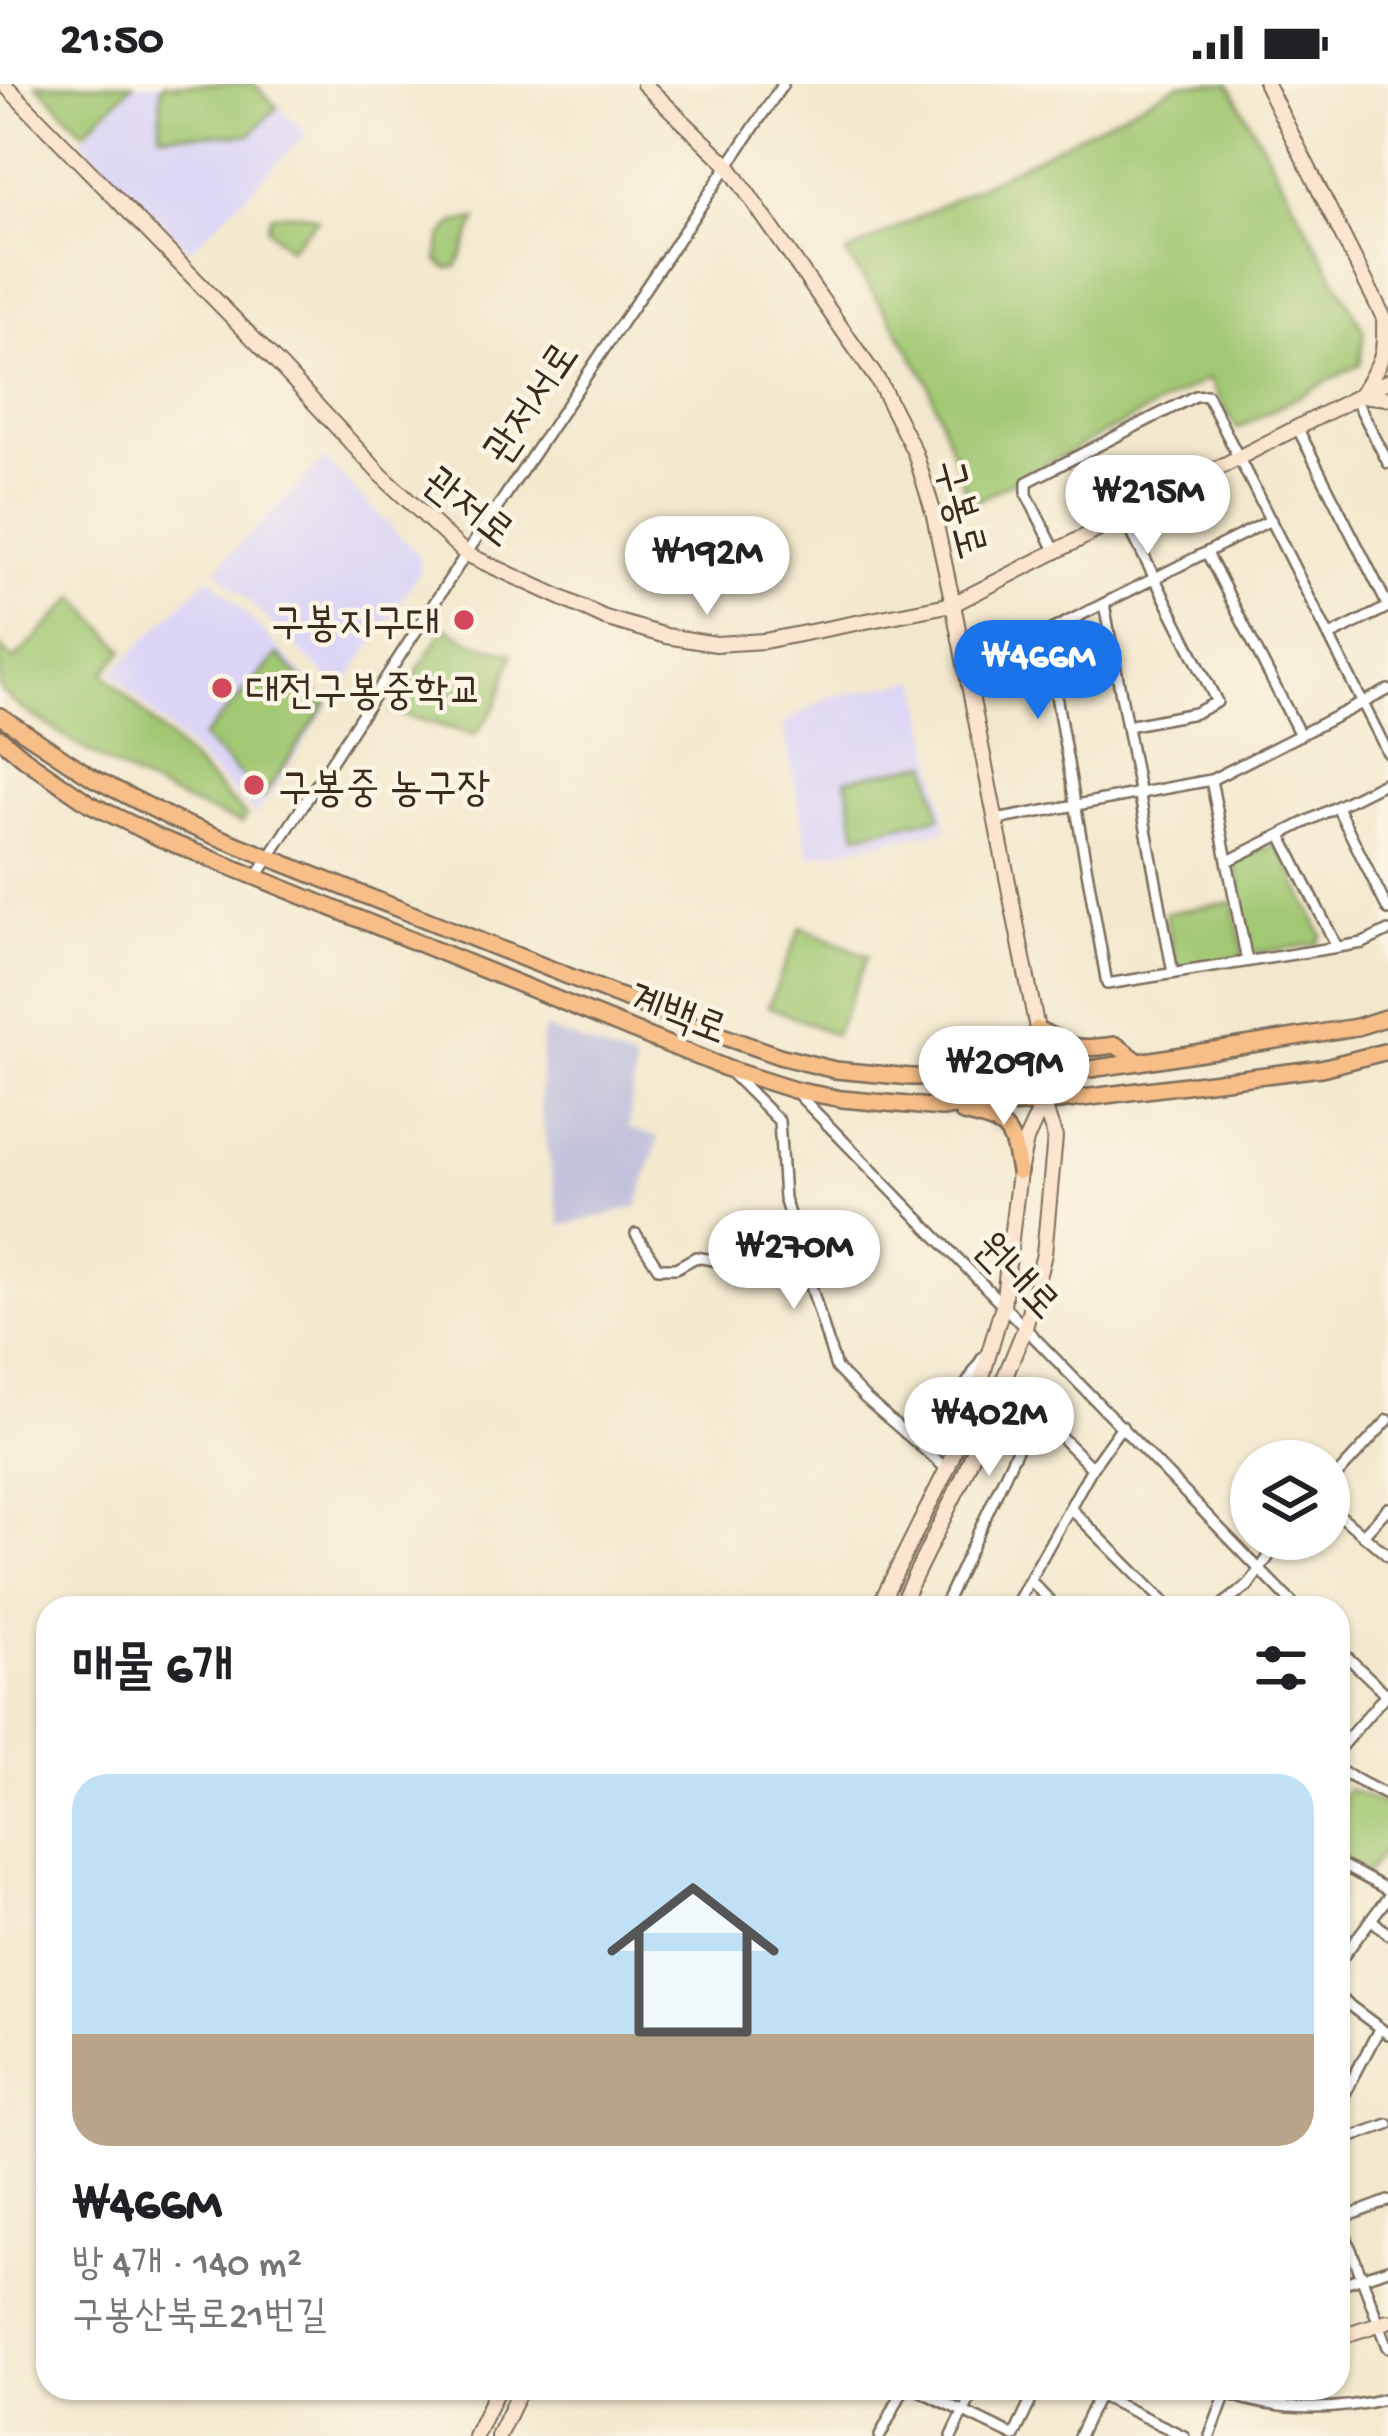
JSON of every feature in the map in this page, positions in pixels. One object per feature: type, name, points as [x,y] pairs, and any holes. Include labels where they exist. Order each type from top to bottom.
[{"type":"main road","points":[[0,701],[25,733]]},
{"type":"main road","name":"계백로","points":[[0,716],[114,789],[175,820],[634,1003],[779,1056],[835,1070],[911,1077],[1041,1076],[1358,1028],[1388,1017]]},
{"type":"main road","name":"계백로","points":[[0,738],[90,804],[160,838],[728,1069],[794,1090],[879,1104],[942,1108],[1043,1103],[1321,1068],[1388,1051]]},
{"type":"main road","points":[[0,748],[25,759]]},
{"type":"main road","points":[[1037,1029],[1071,1047],[1116,1045],[1139,1062]]},
{"type":"main road","points":[[942,1108],[1005,1127],[1013,1138],[1019,1172]]},
{"type":"street","name":"관저로","points":[[4,84],[382,476],[466,554],[605,618],[666,636],[706,644],[764,641],[953,604],[1388,381]]},
{"type":"street","name":"구봉로","points":[[644,84],[727,164],[879,382],[915,453],[953,604],[1037,1029],[1043,1103],[1055,1137],[1044,1254],[1025,1328],[963,1478],[905,1596]]},
{"type":"street","name":"관저서로","points":[[256,878],[466,554],[783,84]]},
{"type":"street","points":[[1265,84],[1386,322],[1380,368],[1358,396]]},
{"type":"street","points":[[1055,550],[1027,495],[1028,482],[1174,406],[1208,395],[1388,753]]},
{"type":"street","points":[[1358,396],[1388,398]]},
{"type":"street","points":[[1358,396],[1388,463]]},
{"type":"street","points":[[1297,427],[1388,607],[1330,636]]},
{"type":"street","points":[[1123,515],[1217,702],[1196,713],[1127,726]]},
{"type":"street","points":[[1271,520],[1045,633],[1107,984],[1363,943],[1388,931]]},
{"type":"street","points":[[1207,553],[1300,735]]},
{"type":"street","points":[[1104,604],[1173,973]]},
{"type":"street","points":[[995,820],[1211,780],[1388,690]]},
{"type":"street","points":[[1211,780],[1247,961]]},
{"type":"street","points":[[1228,861],[1388,781]]},
{"type":"street","points":[[1336,807],[1388,910]]},
{"type":"street","points":[[1281,835],[1337,947]]},
{"type":"street","points":[[728,1069],[779,1121],[784,1198],[836,1368],[905,1433],[963,1478]]},
{"type":"street","name":"원내로","points":[[794,1090],[1285,1596]]},
{"type":"street","points":[[884,1596],[947,1469],[977,1394],[1003,1305],[1026,1140],[1043,1103]]},
{"type":"street","points":[[636,1234],[658,1268],[676,1268],[696,1257],[806,1277]]},
{"type":"street","points":[[905,1433],[941,1426],[995,1336]]},
{"type":"street","points":[[952,1596],[1033,1415],[1092,1468]]},
{"type":"street","points":[[1350,1461],[1388,1420]]},
{"type":"street","points":[[1021,1596],[1092,1468],[1122,1426]]},
{"type":"street","points":[[1070,1508],[1158,1596]]},
{"type":"street","points":[[1363,1535],[1388,1508]]},
{"type":"street","points":[[1350,1524],[1388,1556]]},
{"type":"street","points":[[1234,1596],[1267,1560]]},
{"type":"street","points":[[1030,1580],[1046,1596]]},
{"type":"street","points":[[1350,1660],[1387,1695],[1350,1737]]},
{"type":"street","points":[[1350,1777],[1388,1796]]},
{"type":"street","points":[[1350,1870],[1388,1894],[1350,1947]]},
{"type":"street","points":[[1371,1919],[1388,1934]]},
{"type":"street","points":[[1350,2006],[1384,2031],[1350,2087]]},
{"type":"street","points":[[1350,2138],[1388,2124]]},
{"type":"street","points":[[1350,2214],[1388,2201]]},
{"type":"street","points":[[1350,2247],[1384,2322],[1388,2347]]},
{"type":"street","points":[[1350,2282],[1388,2269]]},
{"type":"street","points":[[1350,2333],[1384,2322]]},
{"type":"street","points":[[1249,2400],[1330,2408],[1388,2398]]},
{"type":"street","points":[[475,2436],[492,2400]]},
{"type":"street","points":[[498,2436],[515,2400]]},
{"type":"street","points":[[880,2436],[898,2400]]},
{"type":"street","points":[[939,2400],[1014,2436],[1031,2400]]},
{"type":"street","points":[[952,2436],[970,2400]]},
{"type":"street","points":[[1079,2436],[1096,2400]]},
{"type":"street","points":[[1115,2400],[1184,2436]]},
{"type":"street","points":[[1210,2436],[1223,2400]]},
{"type":"street","points":[[1145,2436],[1151,2420]]},
{"type":"shaded area","points":[[136,84],[257,84],[307,134],[190,250],[80,140]]},
{"type":"shaded area","points":[[324,459],[419,556],[421,570],[341,691],[216,569]]},
{"type":"shaded area","name":"대전구봉중학교","points":[[210,576],[330,703],[256,815],[112,673]]},
{"type":"shaded area","points":[[919,680],[948,829],[809,856],[783,724],[829,697]]},
{"type":"shaded area","points":[[546,1028],[635,1063],[629,1128],[659,1137],[637,1207],[561,1226],[540,1107]]},
{"type":"green space","points":[[37,84],[133,84],[84,132]]},
{"type":"green space","points":[[164,84],[254,84],[277,107],[250,135],[160,134]]},
{"type":"green space","points":[[1179,84],[1229,84],[1364,331],[1360,364],[1237,429],[1208,379],[970,504],[927,380],[846,254]]},
{"type":"green space","points":[[272,214],[307,214],[318,219],[289,249],[267,228]]},
{"type":"green space","points":[[477,219],[457,267],[447,268],[437,260],[442,237],[455,222]]},
{"type":"green space","points":[[76,597],[124,650],[104,673],[246,816],[242,823],[116,768],[0,690],[0,646],[14,660]]},
{"type":"green space","points":[[445,627],[472,642],[513,654],[496,707],[475,735],[391,712]]},
{"type":"green space","points":[[278,655],[327,703],[263,797],[202,738]]},
{"type":"green space","points":[[929,763],[940,817],[857,834],[846,779]]},
{"type":"green space","points":[[1278,844],[1322,935],[1317,944],[1255,953],[1249,950],[1235,860]]},
{"type":"green space","points":[[1233,902],[1244,957],[1177,970],[1165,913]]},
{"type":"green space","points":[[801,927],[868,956],[835,1035],[768,1006]]},
{"type":"green space","points":[[1350,1790],[1388,1806],[1388,1846],[1364,1876],[1350,1868]]},
{"type":"place","name":"구봉지구대","points":[[464,620]]},
{"type":"place","name":"대전구봉중학교","points":[[222,688]]},
{"type":"place","name":"구봉중 농구장","points":[[254,785]]}]
